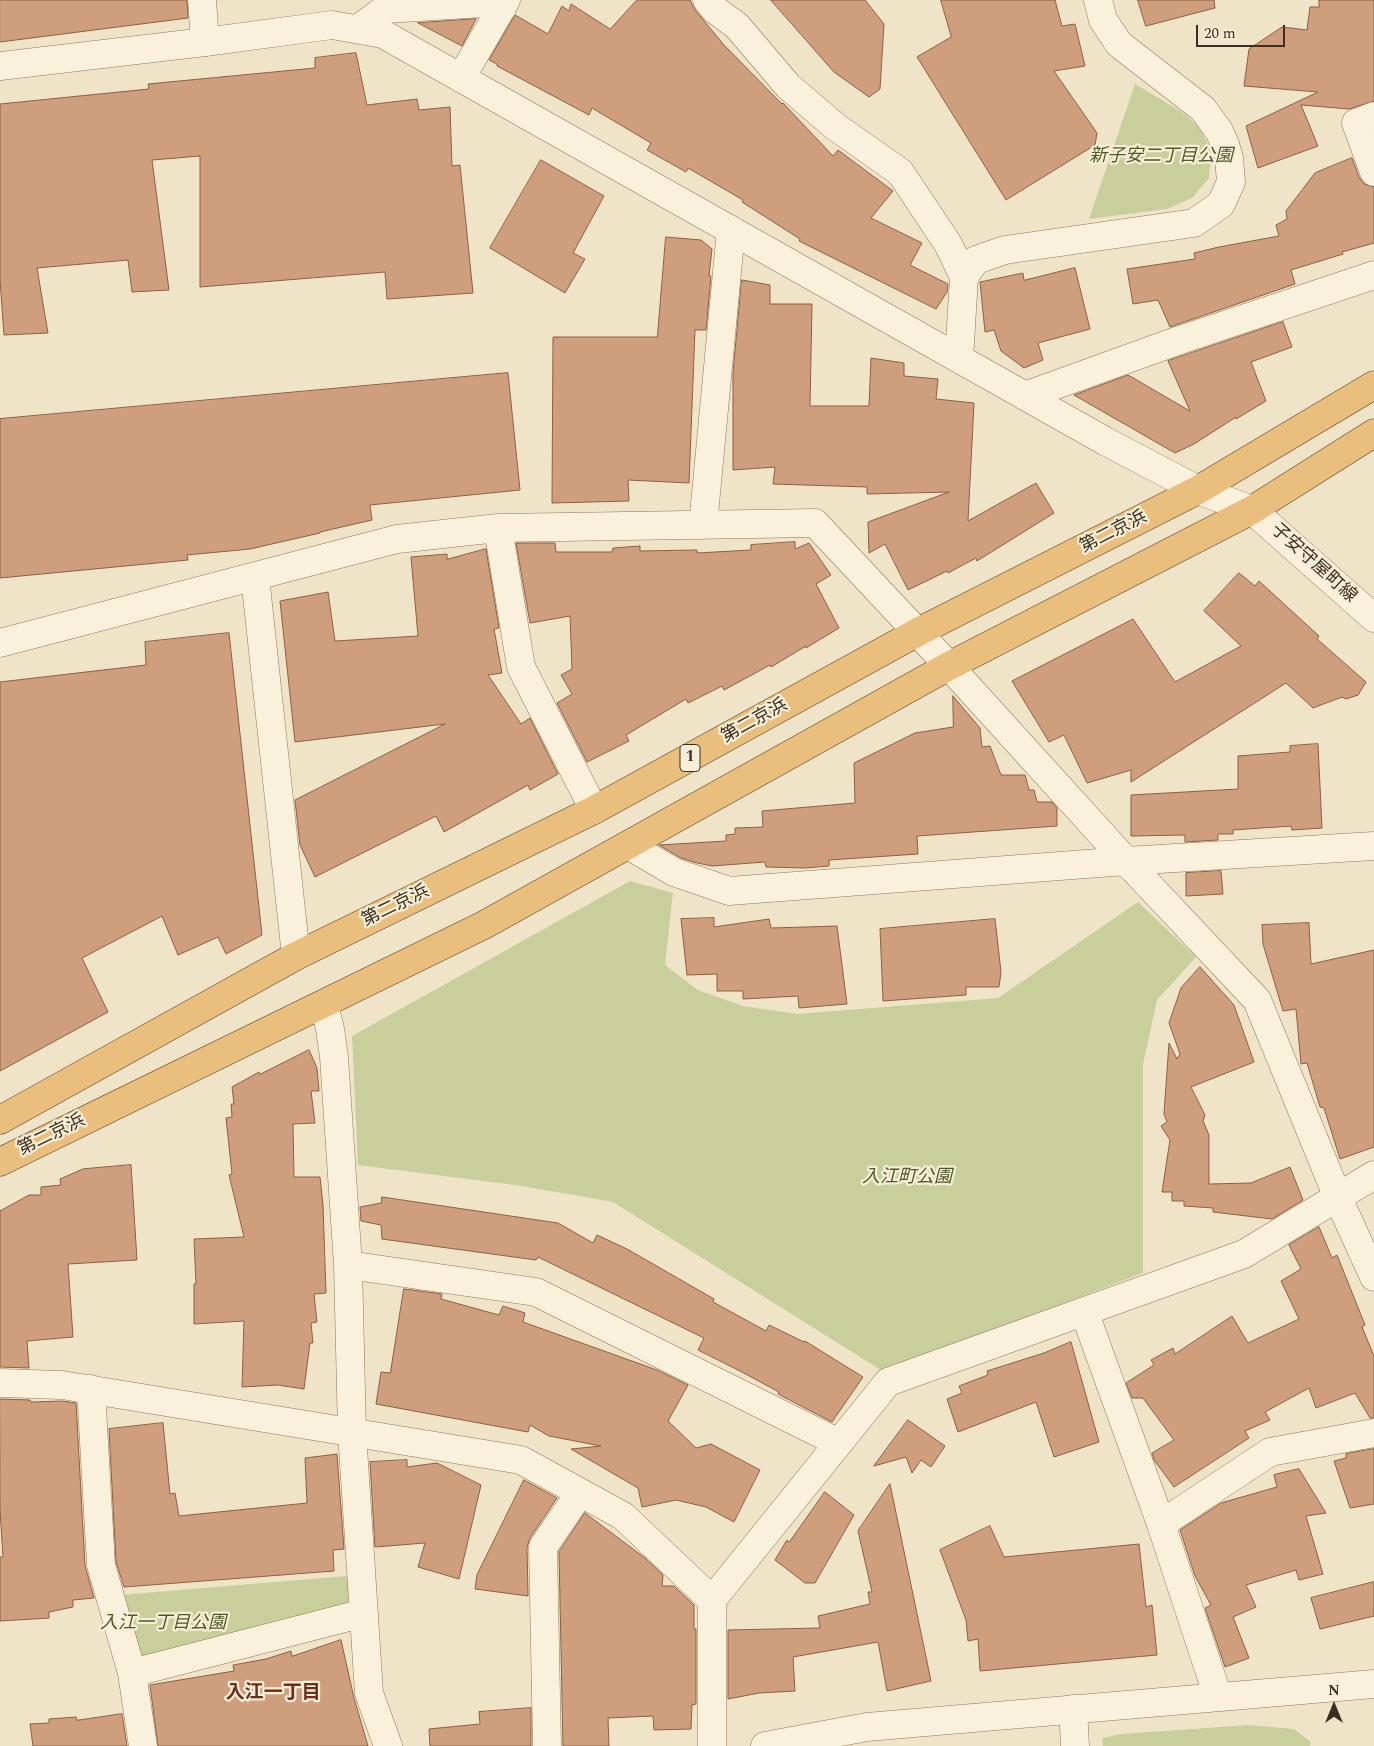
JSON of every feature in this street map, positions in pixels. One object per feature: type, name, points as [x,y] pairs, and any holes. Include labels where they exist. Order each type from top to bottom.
[{"type":"highway","name":"第二京浜","points":[[0,1120],[296,956],[594,810],[918,632],[1198,490],[1374,385]]},
{"type":"highway","name":"第二京浜","points":[[0,1162],[484,925],[949,666],[1252,510],[1374,433]]},
{"type":"street","points":[[202,0],[205,42]]},
{"type":"street","points":[[707,0],[714,9],[737,26],[788,86],[836,127],[900,172],[948,244],[964,277],[959,359]]},
{"type":"street","points":[[964,277],[976,260],[1005,250],[1194,223],[1221,204],[1231,182],[1229,158],[1219,131],[1203,109],[1119,44],[1103,20],[1098,0]]},
{"type":"street","points":[[358,29],[386,9],[485,3],[504,4],[461,78]]},
{"type":"street","points":[[0,66],[332,25],[383,34],[1105,441],[1198,490],[1252,510]]},
{"type":"street","points":[[1374,116],[1356,123],[1374,172]]},
{"type":"street","points":[[703,525],[732,230]]},
{"type":"street","points":[[1025,396],[1177,341],[1374,275]]},
{"type":"street","name":"子安守屋町線","points":[[1252,510],[1374,618]]},
{"type":"street","points":[[0,643],[397,539],[498,528],[815,523],[1257,1000],[1338,1198],[1374,1277]]},
{"type":"street","points":[[498,528],[521,666],[594,810]]},
{"type":"street","points":[[255,577],[296,956]]},
{"type":"street","points":[[628,845],[674,872],[729,891],[1126,860],[1374,846]]},
{"type":"street","points":[[324,1004],[334,1058],[348,1265],[352,1432],[369,1693],[388,1746]]},
{"type":"street","points":[[712,1746],[712,1600],[888,1382],[1244,1254],[1374,1175]]},
{"type":"street","points":[[348,1265],[536,1292],[839,1443]]},
{"type":"street","points":[[1084,1311],[1161,1524],[1218,1697]]},
{"type":"street","points":[[0,1383],[62,1385],[91,1389],[521,1460],[623,1516],[712,1600]]},
{"type":"street","points":[[91,1389],[100,1565],[132,1673],[143,1746]]},
{"type":"street","points":[[1161,1524],[1270,1452],[1374,1434]]},
{"type":"street","points":[[547,1746],[543,1547],[580,1493]]},
{"type":"street","points":[[132,1673],[364,1613]]},
{"type":"street","points":[[765,1746],[867,1727],[1374,1684]]},
{"type":"street","points":[[1073,1709],[1075,1746]]},
{"type":"green space","name":"新子安二丁目公園","points":[[1135,84],[1182,112],[1199,127],[1211,150],[1209,178],[1192,198],[1167,209],[1089,219]]},
{"type":"green space","name":"入江町公園","points":[[630,881],[673,893],[665,965],[698,990],[743,1006],[797,1014],[998,998],[1138,902],[1196,957],[1157,1000],[1143,1064],[1143,1273],[884,1372],[613,1202],[522,1186],[358,1165],[352,1036]]},
{"type":"green space","name":"入江一丁目公園","points":[[347,1576],[351,1596],[345,1607],[139,1663],[120,1595]]},
{"type":"green space","points":[[1248,1725],[1294,1729],[1311,1742],[1310,1746],[1103,1746],[1102,1738],[1122,1734]]},
{"type":"building","points":[[0,0],[187,0],[188,18],[0,42]]},
{"type":"building","points":[[637,0],[690,0],[695,10],[724,45],[833,156],[838,150],[893,191],[871,218],[922,243],[910,265],[948,284],[947,292],[936,309],[799,241],[800,239],[742,202],[743,200],[688,168],[686,172],[647,150],[651,143],[592,108],[589,115],[489,60],[515,15],[548,34],[562,6],[569,11],[571,4],[610,29]]},
{"type":"building","points":[[771,0],[865,0],[884,24],[880,89],[869,97],[834,72]]},
{"type":"building","points":[[941,0],[1055,0],[1062,26],[1075,24],[1085,66],[1054,71],[1097,133],[1095,145],[1006,200],[917,57],[951,37]]},
{"type":"building","points":[[1138,0],[1214,0],[1215,8],[1146,26]]},
{"type":"building","points":[[1319,0],[1374,0],[1374,101],[1349,109],[1301,105],[1318,146],[1258,168],[1246,126],[1318,92],[1244,86],[1249,49],[1282,27],[1307,30],[1310,7],[1319,7]]},
{"type":"building","points":[[476,19],[462,46],[418,23]]},
{"type":"building","points":[[356,53],[367,105],[417,99],[419,110],[450,107],[452,166],[460,165],[473,293],[387,299],[385,272],[200,287],[200,156],[152,160],[169,290],[132,292],[128,260],[37,268],[48,333],[4,335],[0,280],[0,104],[149,89],[148,84],[315,68],[315,58]]},
{"type":"building","points":[[1352,158],[1359,177],[1364,184],[1374,187],[1374,243],[1291,270],[1295,284],[1170,327],[1158,300],[1133,304],[1127,269],[1195,259],[1194,253],[1279,236],[1276,225],[1287,219],[1286,211],[1315,173]]},
{"type":"building","points":[[541,160],[604,196],[573,253],[585,259],[565,293],[490,248]]},
{"type":"building","points":[[666,237],[701,240],[712,249],[706,330],[695,330],[689,483],[628,480],[629,501],[552,503],[553,337],[657,337]]},
{"type":"building","points":[[1075,268],[1090,329],[1038,343],[1043,360],[1024,368],[1001,351],[994,330],[985,332],[980,282],[1023,273],[1024,280]]},
{"type":"building","points":[[742,280],[770,285],[770,304],[812,304],[810,406],[869,406],[871,358],[904,363],[904,376],[938,379],[936,399],[974,403],[968,521],[1036,483],[1054,513],[977,561],[976,558],[948,573],[947,571],[908,590],[885,544],[869,553],[868,522],[949,492],[867,494],[867,487],[773,484],[775,467],[733,470],[733,373]]},
{"type":"building","points":[[1283,322],[1292,347],[1251,362],[1266,401],[1236,419],[1236,417],[1194,444],[1175,453],[1074,395],[1128,375],[1190,411],[1168,361]]},
{"type":"building","points":[[508,373],[520,490],[370,505],[372,520],[250,549],[187,555],[188,560],[0,578],[0,419]]},
{"type":"building","points":[[795,542],[795,549],[809,543],[831,575],[816,584],[839,628],[771,667],[770,665],[724,690],[722,686],[688,703],[686,699],[626,735],[629,741],[587,762],[557,703],[572,694],[561,675],[572,669],[570,616],[530,623],[516,543],[555,543],[556,552],[612,552],[613,548],[640,546],[640,551],[697,550],[697,553],[751,550],[751,545]]},
{"type":"building","points":[[486,549],[499,628],[494,629],[502,673],[488,675],[521,724],[530,718],[558,774],[530,790],[528,785],[444,832],[436,816],[315,877],[300,845],[295,800],[445,724],[295,742],[280,601],[328,592],[335,641],[418,636],[411,557],[447,554],[447,559]]},
{"type":"building","points":[[1239,573],[1255,586],[1259,581],[1319,636],[1317,639],[1366,682],[1358,695],[1346,699],[1342,697],[1313,708],[1286,683],[1131,782],[1131,770],[1087,783],[1064,735],[1049,742],[1012,681],[1133,619],[1175,682],[1241,646],[1204,611]]},
{"type":"building","points":[[229,633],[262,935],[226,954],[218,937],[178,955],[162,916],[82,958],[108,1012],[0,1071],[0,682],[146,665],[145,642]]},
{"type":"building","points":[[953,696],[980,728],[982,747],[990,746],[1001,775],[1025,775],[1029,790],[1034,790],[1037,802],[1052,802],[1057,808],[1057,826],[917,836],[918,854],[829,860],[829,866],[805,868],[766,867],[765,862],[712,866],[681,858],[659,845],[726,841],[726,835],[735,834],[735,828],[763,827],[762,811],[855,803],[854,763],[915,733],[953,727]]},
{"type":"building","points":[[1318,744],[1322,828],[1292,830],[1291,826],[1233,830],[1233,834],[1218,834],[1218,840],[1185,842],[1185,835],[1131,836],[1131,795],[1238,789],[1238,756],[1290,752],[1290,746]]},
{"type":"building","points":[[1221,871],[1223,894],[1186,896],[1186,873]]},
{"type":"building","points":[[714,918],[714,927],[769,919],[771,928],[837,926],[847,1004],[799,1008],[798,996],[743,999],[743,991],[717,991],[717,974],[687,975],[681,919]]},
{"type":"building","points":[[995,919],[1001,972],[999,987],[966,987],[966,995],[883,1001],[880,929]]},
{"type":"building","points":[[1309,923],[1311,964],[1374,950],[1374,1147],[1340,1159],[1324,1108],[1320,1107],[1307,1063],[1301,1064],[1296,1009],[1283,1011],[1263,944],[1262,925]]},
{"type":"building","points":[[1200,967],[1234,1005],[1254,1062],[1191,1087],[1205,1115],[1203,1121],[1209,1135],[1209,1184],[1251,1183],[1290,1167],[1303,1200],[1272,1219],[1213,1212],[1213,1208],[1184,1206],[1184,1201],[1172,1201],[1172,1192],[1162,1192],[1170,1140],[1161,1126],[1167,1122],[1164,1114],[1169,1043],[1177,1059],[1180,1054],[1169,1023],[1181,988]]},
{"type":"building","points":[[309,1050],[317,1068],[319,1091],[311,1091],[315,1123],[293,1124],[294,1177],[320,1177],[323,1205],[326,1293],[314,1294],[317,1322],[311,1323],[313,1343],[310,1343],[304,1389],[278,1385],[242,1387],[244,1321],[194,1324],[194,1284],[196,1284],[194,1239],[244,1237],[229,1175],[232,1174],[226,1118],[232,1117],[231,1104],[234,1104],[232,1087],[259,1072],[260,1074]]},
{"type":"building","points":[[131,1165],[137,1260],[68,1264],[73,1337],[27,1341],[29,1368],[0,1367],[0,1211],[29,1195],[41,1195],[41,1187],[61,1185],[60,1179],[83,1169]]},
{"type":"building","points":[[382,1197],[558,1223],[593,1243],[597,1235],[627,1249],[714,1299],[713,1302],[766,1331],[769,1325],[805,1341],[863,1377],[832,1422],[698,1350],[704,1338],[538,1257],[536,1260],[382,1239],[381,1225],[361,1221],[360,1207],[381,1203]]},
{"type":"building","points":[[1319,1227],[1332,1258],[1337,1255],[1365,1325],[1362,1327],[1374,1356],[1374,1418],[1370,1418],[1355,1393],[1316,1408],[1309,1388],[1265,1412],[1270,1420],[1245,1431],[1249,1438],[1174,1487],[1154,1460],[1152,1453],[1174,1440],[1143,1398],[1132,1398],[1126,1383],[1154,1365],[1151,1360],[1173,1348],[1175,1354],[1232,1316],[1248,1343],[1299,1319],[1281,1281],[1301,1269],[1289,1245]]},
{"type":"building","points":[[404,1289],[442,1294],[441,1299],[499,1315],[503,1306],[525,1313],[523,1322],[657,1370],[688,1385],[668,1421],[696,1448],[711,1444],[760,1470],[734,1522],[706,1507],[676,1500],[642,1507],[638,1488],[571,1449],[601,1446],[549,1436],[530,1425],[528,1432],[376,1404],[381,1372],[390,1373]]},
{"type":"building","points":[[1071,1342],[1099,1442],[1054,1457],[1036,1402],[958,1432],[947,1399],[962,1393],[959,1386],[988,1375],[987,1371],[1044,1353]]},
{"type":"building","points":[[0,1399],[76,1403],[85,1566],[94,1598],[73,1600],[73,1607],[49,1612],[49,1618],[0,1621],[0,1557],[3,1557],[0,1510]]},
{"type":"building","points":[[908,1420],[945,1446],[931,1467],[921,1460],[912,1473],[906,1457],[874,1466]]},
{"type":"building","points":[[163,1423],[170,1494],[175,1493],[179,1516],[307,1503],[305,1458],[337,1454],[344,1549],[333,1550],[334,1571],[124,1587],[116,1562],[109,1429]]},
{"type":"building","points":[[1374,1449],[1374,1504],[1350,1508],[1334,1461],[1346,1458],[1346,1454]]},
{"type":"building","points":[[407,1460],[407,1467],[437,1463],[481,1485],[459,1579],[418,1567],[425,1543],[375,1547],[370,1462]]},
{"type":"building","points":[[1299,1469],[1326,1513],[1306,1516],[1323,1574],[1299,1580],[1296,1570],[1246,1585],[1256,1607],[1233,1617],[1249,1658],[1225,1667],[1205,1608],[1211,1605],[1195,1576],[1180,1530],[1221,1503],[1277,1487],[1274,1475]]},
{"type":"building","points":[[524,1480],[557,1498],[530,1538],[527,1547],[528,1596],[475,1589],[477,1575]]},
{"type":"building","points":[[890,1484],[931,1681],[887,1691],[878,1642],[793,1657],[795,1691],[759,1693],[728,1699],[728,1630],[820,1628],[818,1616],[870,1604],[868,1592],[872,1592],[858,1531]]},
{"type":"building","points":[[825,1492],[854,1515],[815,1583],[805,1583],[775,1560],[787,1540],[789,1542]]},
{"type":"building","points":[[585,1513],[645,1558],[663,1575],[662,1586],[674,1586],[694,1605],[694,1629],[696,1629],[696,1704],[692,1705],[691,1729],[654,1730],[653,1716],[608,1718],[609,1746],[563,1746],[559,1552]]},
{"type":"building","points":[[990,1526],[1004,1557],[1139,1544],[1146,1607],[1152,1605],[1157,1655],[980,1671],[978,1639],[968,1641],[966,1620],[940,1550]]},
{"type":"building","points":[[1374,1582],[1374,1616],[1320,1629],[1311,1598]]},
{"type":"building","points":[[341,1640],[354,1698],[368,1746],[158,1746],[150,1685],[234,1671],[233,1665],[266,1659],[291,1651],[292,1656]]},
{"type":"building","points":[[531,1708],[531,1746],[430,1746],[429,1729],[480,1724],[479,1712]]},
{"type":"building","points":[[122,1714],[127,1746],[33,1746],[30,1724],[49,1723],[49,1719],[76,1717],[77,1720]]},
{"type":"district","name":"入江一丁目","points":[[273,1694]]}]
